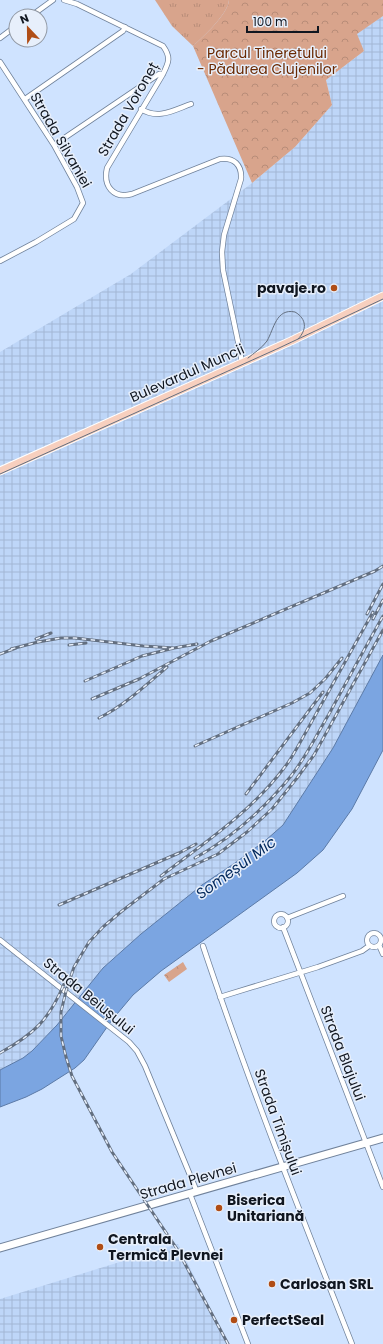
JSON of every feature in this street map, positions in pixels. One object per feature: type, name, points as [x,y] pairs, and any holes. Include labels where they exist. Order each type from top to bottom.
[{"type":"main road","name":"Bulevardul Muncii","points":[[0,472],[242,363],[383,296]]},
{"type":"main road","name":"Strada Plevnei","points":[[0,1248],[383,1138]]},
{"type":"street","points":[[42,8],[53,0]]},
{"type":"street","name":"Strada Voroneț","points":[[64,0],[76,4],[163,46],[169,58],[163,74],[107,168],[105,175],[108,186],[116,194],[132,194],[220,159],[232,159],[240,168],[241,180],[224,235],[222,252],[223,270],[242,363]]},
{"type":"street","points":[[25,99],[123,31],[125,27]]},
{"type":"street","name":"Strada Silvaniei","points":[[0,62],[54,144],[83,202],[74,219],[36,242],[0,261]]},
{"type":"street","points":[[54,144],[159,74],[163,74]]},
{"type":"street","points":[[141,109],[156,115],[166,114],[191,104]]},
{"type":"street","name":"Strada Blajului","points":[[343,896],[287,918],[281,914],[277,915],[274,919],[274,923],[277,927],[283,927],[383,1187]]},
{"type":"street","points":[[283,927],[287,922],[287,918]]},
{"type":"street","points":[[369,946],[367,943],[369,935],[372,933],[376,934],[381,940],[379,945],[383,954]]},
{"type":"street","name":"Strada Beiușului","points":[[0,940],[129,1042],[137,1052],[145,1066],[194,1193],[248,1344]]},
{"type":"street","points":[[220,997],[301,973],[362,951],[369,946],[376,947],[379,945]]},
{"type":"street","name":"Strada Timișului","points":[[203,946],[282,1167],[352,1344]]},
{"type":"shaded area","points":[[383,16],[383,655],[333,748],[283,825],[266,840],[235,863],[202,885],[141,934],[103,968],[57,1025],[32,1051],[23,1058],[0,1070],[0,352],[131,274],[252,183],[295,147],[332,105],[326,80],[364,51],[356,34]]},
{"type":"shaded area","points":[[178,1244],[228,1344],[0,1344],[0,1299]]},
{"type":"green space","points":[[155,0],[229,0],[228,6],[220,18],[193,46],[172,26]]},
{"type":"green space","name":"Parcul Tineretului - Pădurea Clujenilor","points":[[229,0],[383,0],[383,16],[357,34],[364,51],[326,80],[332,105],[295,147],[252,183],[193,46],[220,18],[228,6]]},
{"type":"green space","points":[[183,962],[187,969],[169,982],[164,975]]},
{"type":"water","name":"Someșul Mic","points":[[383,655],[383,750],[352,809],[323,850],[297,873],[161,971],[133,995],[112,1020],[84,1060],[75,1068],[42,1089],[0,1107],[0,1070],[23,1058],[32,1051],[57,1025],[103,968],[141,934],[202,885],[235,863],[266,840],[283,825],[333,748]]},
{"type":"tram line","points":[[0,474],[279,348],[383,299]]},
{"type":"tram line","points":[[248,358],[265,344],[276,320],[284,313],[295,312],[304,321],[303,332],[298,339]]},
{"type":"railway","points":[[92,699],[139,679],[211,641],[375,571],[383,566]]},
{"type":"railway","points":[[367,614],[383,584]]},
{"type":"railway","points":[[373,619],[383,600]]},
{"type":"railway","points":[[161,876],[242,813],[257,799],[284,768],[297,748],[373,612]]},
{"type":"railway","points":[[195,858],[209,850],[247,822],[270,800],[291,776],[302,761],[383,616]]},
{"type":"railway","points":[[228,1344],[177,1249],[112,1152],[72,1076],[61,1036],[61,1012],[74,967],[89,942],[103,927],[164,879],[218,854],[247,832],[272,809],[314,755],[383,630]]},
{"type":"railway","points":[[36,639],[51,633]]},
{"type":"railway","points":[[11,649],[61,638],[75,638],[174,648]]},
{"type":"railway","points":[[69,645],[86,643]]},
{"type":"railway","points":[[85,681],[142,656],[197,644]]},
{"type":"railway","points":[[0,654],[16,648]]},
{"type":"railway","points":[[195,746],[292,703],[310,693],[325,679],[342,658]]},
{"type":"railway","points":[[99,718],[126,701],[167,667]]},
{"type":"railway","points":[[246,794],[323,692]]},
{"type":"railway","points":[[59,905],[179,853],[196,844]]},
{"type":"railway","points":[[0,1053],[22,1039],[39,1025],[46,1017],[64,984]]},
{"type":"place","name":"pavaje.ro","points":[[334,288]]},
{"type":"place","name":"Biserica Unitariană","points":[[219,1208]]},
{"type":"place","name":"Centrala Termică Plevnei","points":[[100,1247]]},
{"type":"place","name":"Carlosan SRL","points":[[272,1284]]},
{"type":"place","name":"PerfectSeal","points":[[234,1320]]}]
